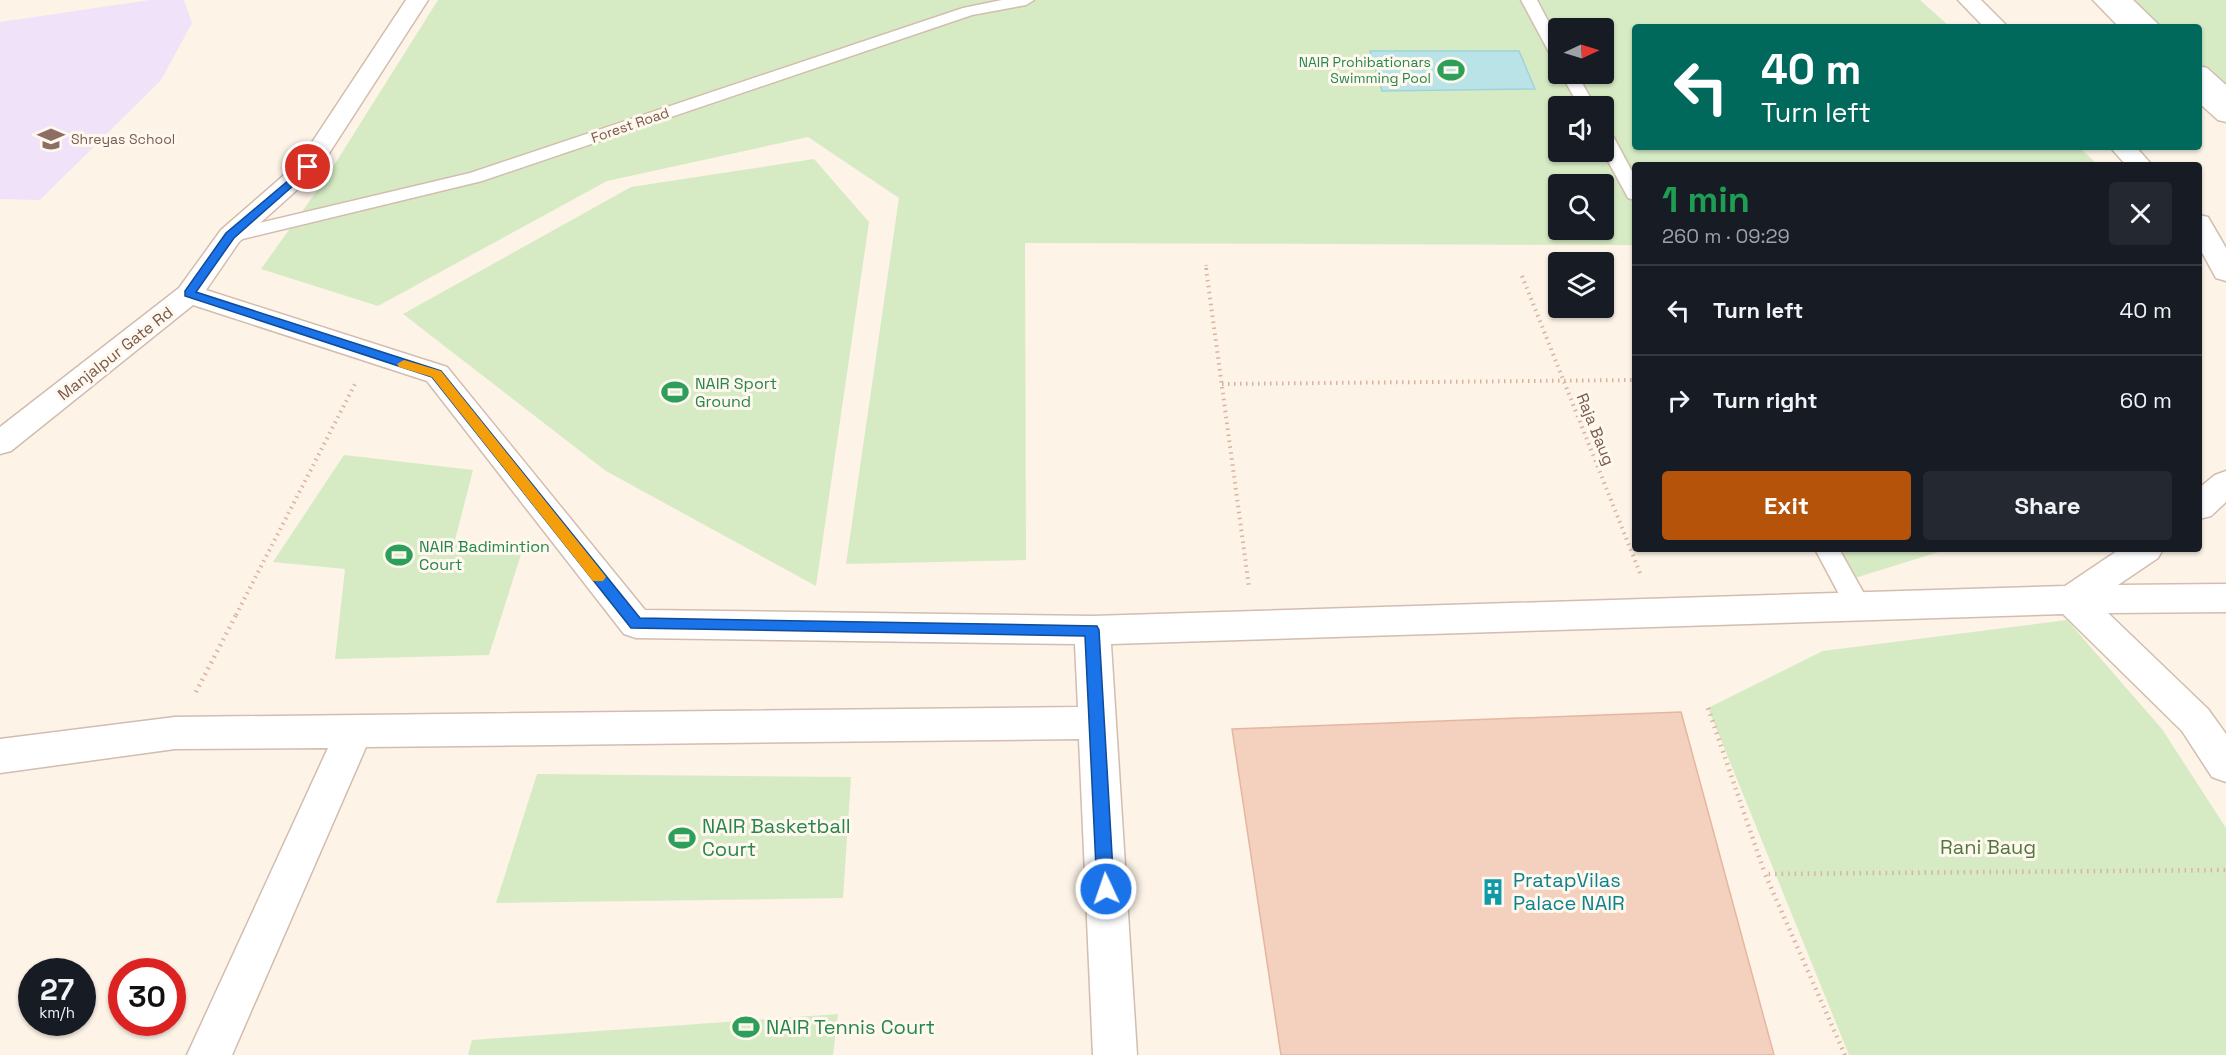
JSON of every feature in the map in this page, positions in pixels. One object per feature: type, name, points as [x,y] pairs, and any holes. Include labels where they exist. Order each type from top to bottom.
[{"type":"street","name":"Manjalpur Gate Rd","points":[[0,443],[189,294],[230,236],[308,167],[417,0]]},
{"type":"street","points":[[1969,0],[1994,24]]},
{"type":"street","points":[[2104,0],[2129,24]]},
{"type":"street","points":[[2121,0],[2147,24]]},
{"type":"street","points":[[2202,76],[2226,98]]},
{"type":"street","points":[[2202,93],[2226,116]]},
{"type":"street","points":[[2125,150],[2137,162]]},
{"type":"street","points":[[2202,228],[2226,272]]},
{"type":"street","points":[[189,294],[437,374],[636,624],[1092,630],[1858,606],[2226,598]]},
{"type":"street","points":[[2202,504],[2226,483]]},
{"type":"street","points":[[2071,600],[2142,552]]},
{"type":"street","points":[[2071,600],[2195,720],[2226,765]]},
{"type":"street","points":[[1092,630],[1115,1055]]},
{"type":"street","points":[[0,756],[175,733],[1097,723]]},
{"type":"street","points":[[209,1055],[355,730]]},
{"type":"lane","name":"Forest Road","points":[[230,236],[476,177],[969,10],[1026,0]]},
{"type":"lane","points":[[1529,0],[1548,35]]},
{"type":"lane","points":[[1614,155],[1632,188]]},
{"type":"lane","points":[[1829,552],[1858,606]]},
{"type":"path","points":[[1206,265],[1249,591]]},
{"type":"path","name":"Raja Baug","points":[[1522,276],[1643,580]]},
{"type":"path","points":[[175,733],[360,376]]},
{"type":"path","points":[[1222,384],[1632,380]]},
{"type":"path","points":[[1708,708],[1765,874],[1845,1055]]},
{"type":"path","points":[[1765,874],[2226,870]]},
{"type":"shaded area","name":"Shreyas School","points":[[150,0],[184,0],[192,23],[161,80],[40,200],[0,199],[0,22]]},
{"type":"green space","points":[[438,0],[1920,0],[1947,24],[1632,24],[1632,150],[2082,150],[2095,162],[1632,162],[1632,245],[1025,243],[1026,560],[846,564],[899,198],[808,137],[607,181],[378,306],[261,269],[326,178]]},
{"type":"green space","points":[[2131,0],[2226,0],[2226,88],[2202,66],[2202,24],[2158,24]]},
{"type":"green space","name":"NAIR Sport Ground","points":[[814,159],[869,222],[816,586],[606,471],[403,314],[631,187]]},
{"type":"green space","name":"NAIR Badimintion Court","points":[[344,455],[473,470],[455,540],[523,548],[489,655],[335,659],[345,569],[273,562]]},
{"type":"green space","points":[[1841,552],[1938,552],[1855,578]]},
{"type":"green space","name":"Rani Baug","points":[[2067,620],[2162,729],[2226,828],[2226,1055],[1849,1055],[1708,708],[1823,651]]},
{"type":"green space","name":"NAIR Basketball Court","points":[[537,774],[851,777],[843,898],[496,903]]},
{"type":"green space","name":"NAIR Tennis Court","points":[[838,1014],[833,1055],[468,1055],[472,1040]]},
{"type":"water","name":"NAIR Prohibationars Swimming Pool","points":[[1370,51],[1519,51],[1535,89],[1382,91]]},
{"type":"building","name":"PratapVilas Palace NAIR","points":[[1681,712],[1774,1055],[1281,1055],[1232,729]]},
{"type":"slow traffic","points":[[404,364],[437,374],[598,577]]},
{"type":"place","name":"NAIR Prohibationars Swimming Pool","points":[[1451,70]]},
{"type":"place","name":"Shreyas School","points":[[51,139]]},
{"type":"place","name":"NAIR Sport Ground","points":[[675,392]]},
{"type":"place","name":"NAIR Badimintion Court","points":[[399,555]]},
{"type":"place","name":"NAIR Basketball Court","points":[[682,838]]},
{"type":"place","name":"PratapVilas Palace NAIR","points":[[1493,892]]},
{"type":"place","name":"NAIR Tennis Court","points":[[746,1027]]},
{"type":"route","points":[[308,167],[230,236],[189,294],[437,374],[636,624],[1092,630],[1106,889]]}]
